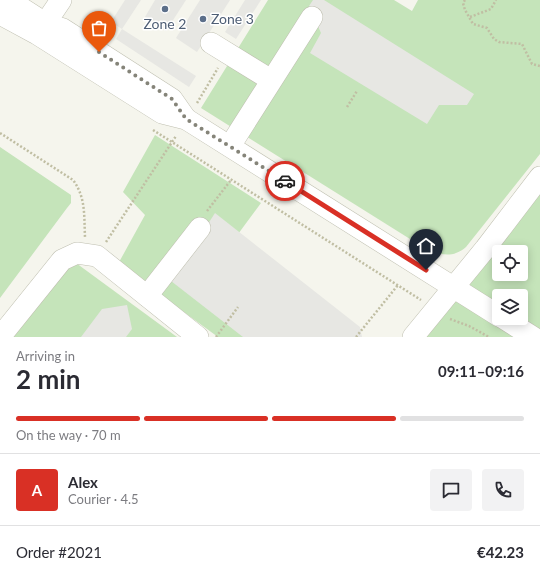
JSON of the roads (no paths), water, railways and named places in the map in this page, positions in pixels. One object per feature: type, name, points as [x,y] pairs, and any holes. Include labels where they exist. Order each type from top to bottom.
[{"type":"lane","points":[[9,0],[37,18],[162,113],[186,119],[492,312]]},
{"type":"lane","points":[[0,14],[37,18],[61,0]]},
{"type":"lane","points":[[230,146],[312,17]]},
{"type":"lane","points":[[219,48],[271,80]]},
{"type":"lane","points":[[413,337],[452,287],[484,250],[540,177]]},
{"type":"lane","points":[[143,293],[200,228]]},
{"type":"lane","points":[[0,336],[62,260],[77,253],[91,255],[143,293],[198,337]]},
{"type":"lane","points":[[514,325],[533,337]]},
{"type":"place","name":"Zone 2","points":[[165,9]]},
{"type":"place","name":"Zone 3","points":[[203,19]]}]
